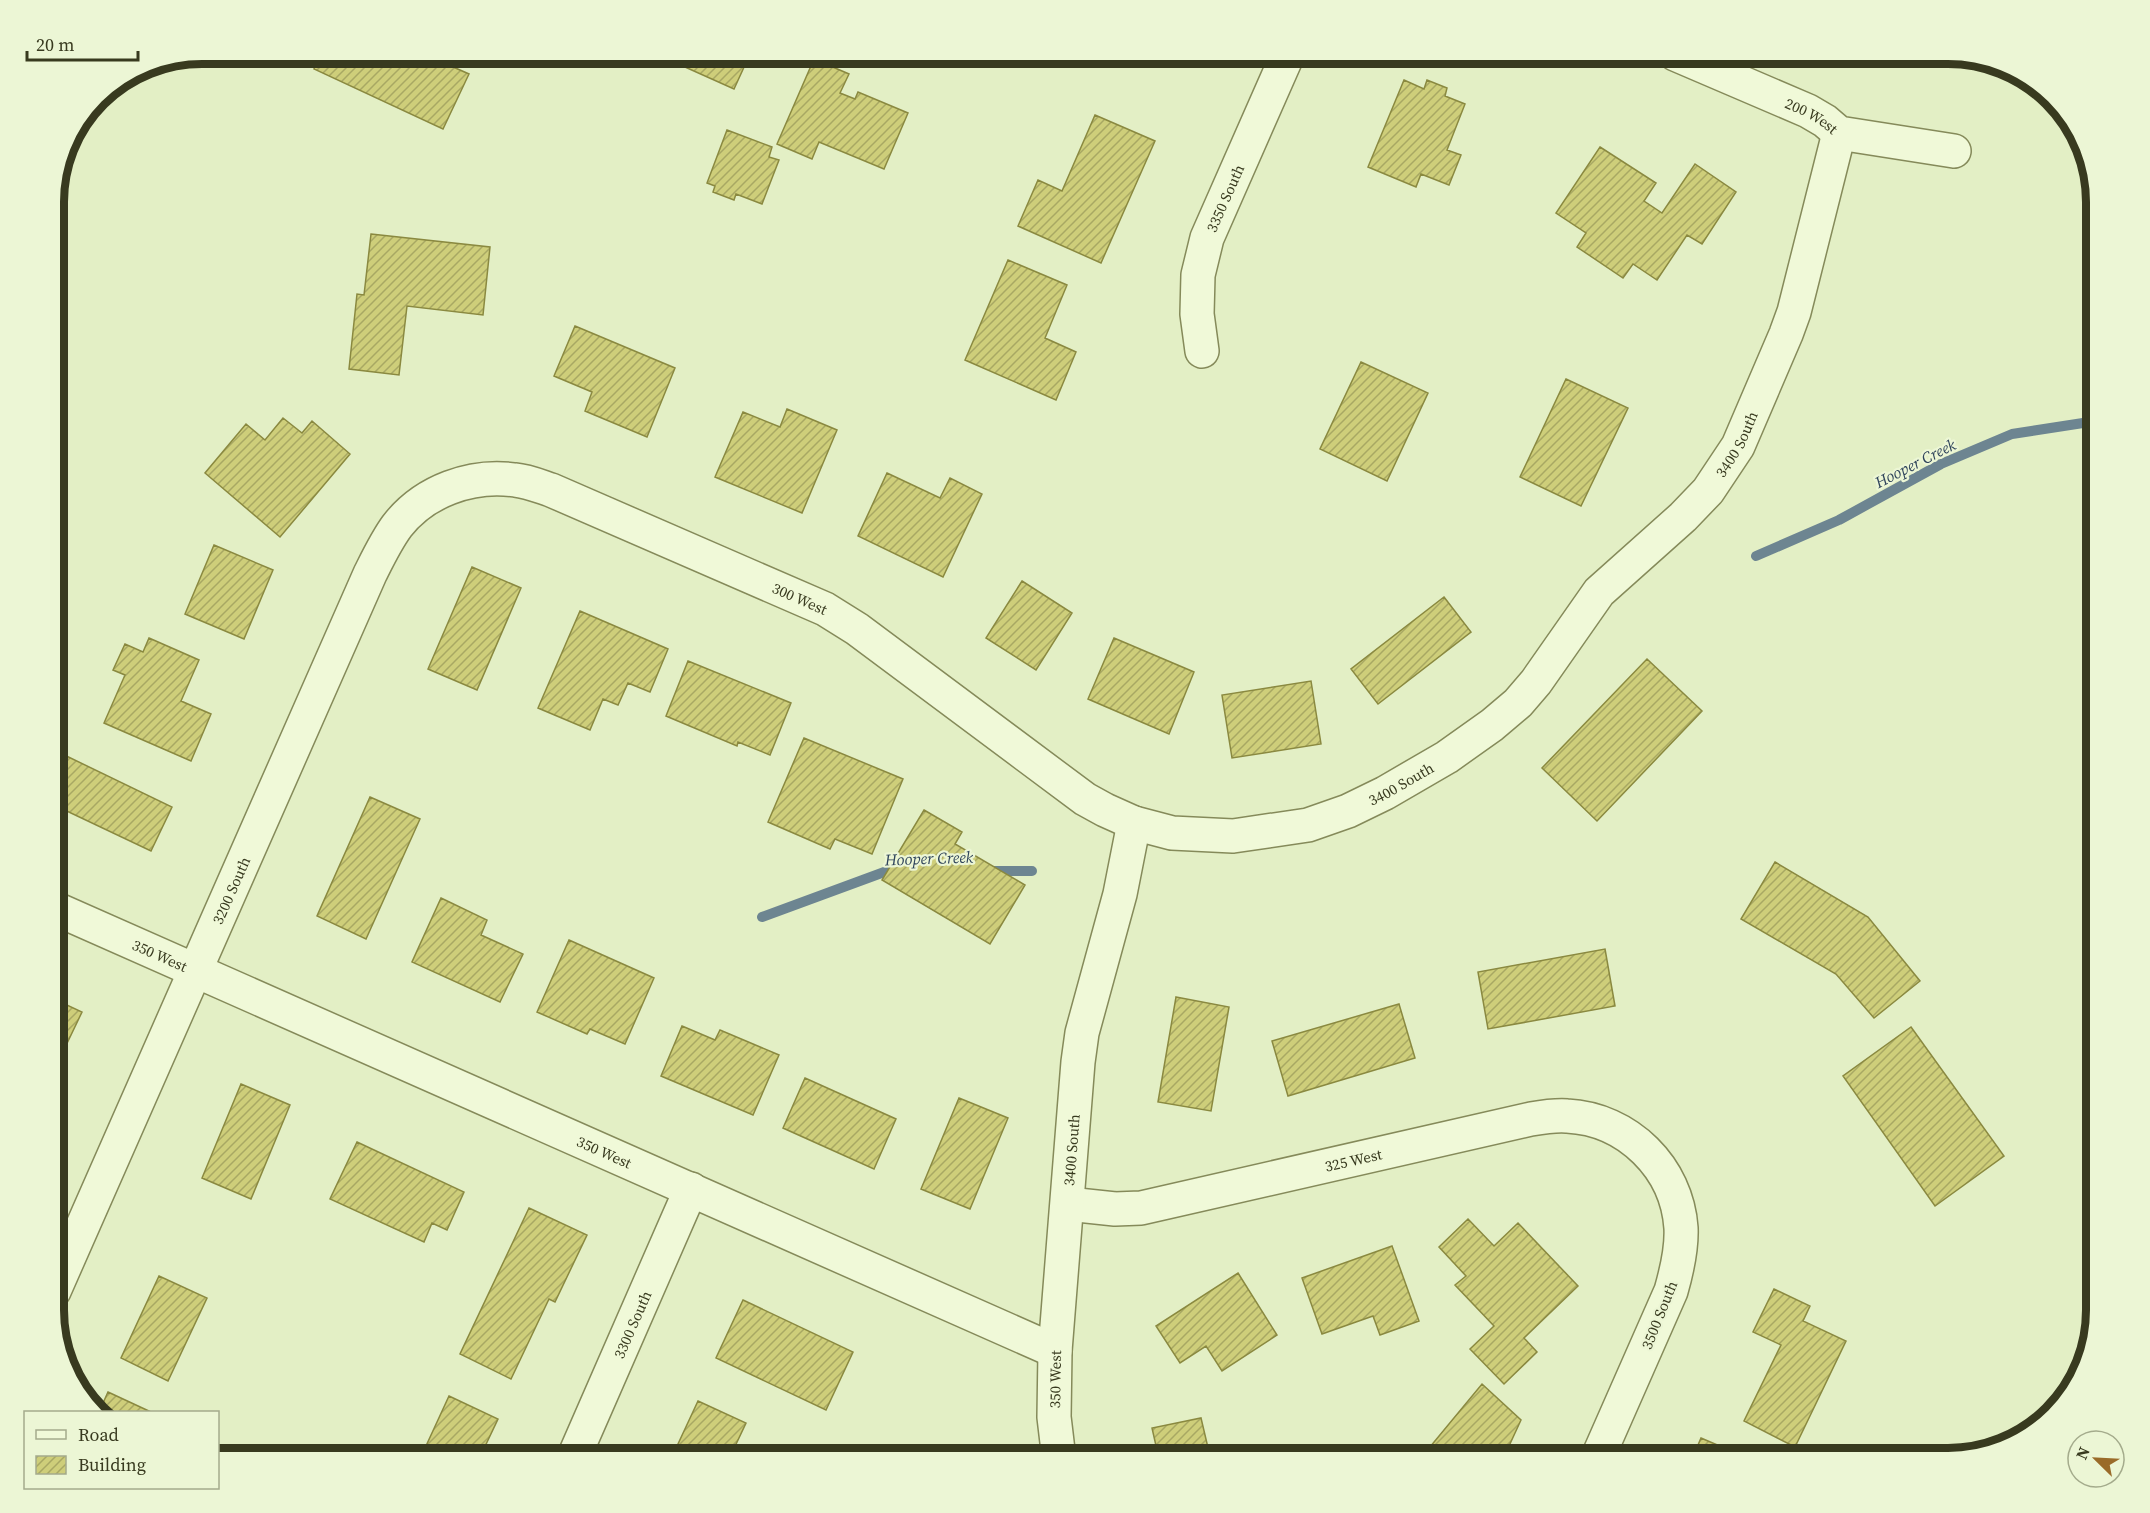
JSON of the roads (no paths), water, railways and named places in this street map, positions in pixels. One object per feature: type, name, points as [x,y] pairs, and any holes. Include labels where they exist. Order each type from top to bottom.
[{"type":"street","name":"3350 South","points":[[1202,351],[1197,314],[1198,275],[1208,238],[1283,64]]},
{"type":"street","name":"200 West","points":[[1699,64],[1808,111],[1839,133],[1954,151]]},
{"type":"street","name":"3400 South","points":[[1055,1351],[1068,1204],[1070,1145],[1082,1032],[1120,894],[1134,822],[1172,833],[1200,836],[1233,836],[1308,825],[1348,812],[1447,757],[1518,703],[1536,682],[1599,592],[1700,500],[1738,446],[1790,323],[1839,133]]},
{"type":"street","name":"300 West","points":[[424,501],[455,484],[475,481],[516,480],[536,485],[825,609],[857,629],[1085,799],[1134,822]]},
{"type":"street","name":"3200 South","points":[[65,1266],[379,556],[398,525],[424,501]]},
{"type":"street","name":"350 West","points":[[65,913],[1055,1351],[1054,1417],[1058,1448]]},
{"type":"street","name":"325 West","points":[[1068,1204],[1121,1209],[1141,1208],[1549,1117],[1585,1118],[1618,1131],[1633,1141]]},
{"type":"street","name":"3500 South","points":[[1603,1448],[1671,1290],[1678,1268],[1680,1248],[1681,1227],[1671,1186],[1662,1169],[1633,1141]]},
{"type":"street","name":"3300 South","points":[[578,1448],[691,1190]]},
{"type":"waterway","name":"Hooper Creek","points":[[1756,556],[1839,520],[1941,464],[2012,434],[2086,423]]},
{"type":"waterway","name":"Hooper Creek","points":[[762,917],[887,871],[899,871]]},
{"type":"waterway","name":"Hooper Creek","points":[[990,871],[1032,871]]}]
